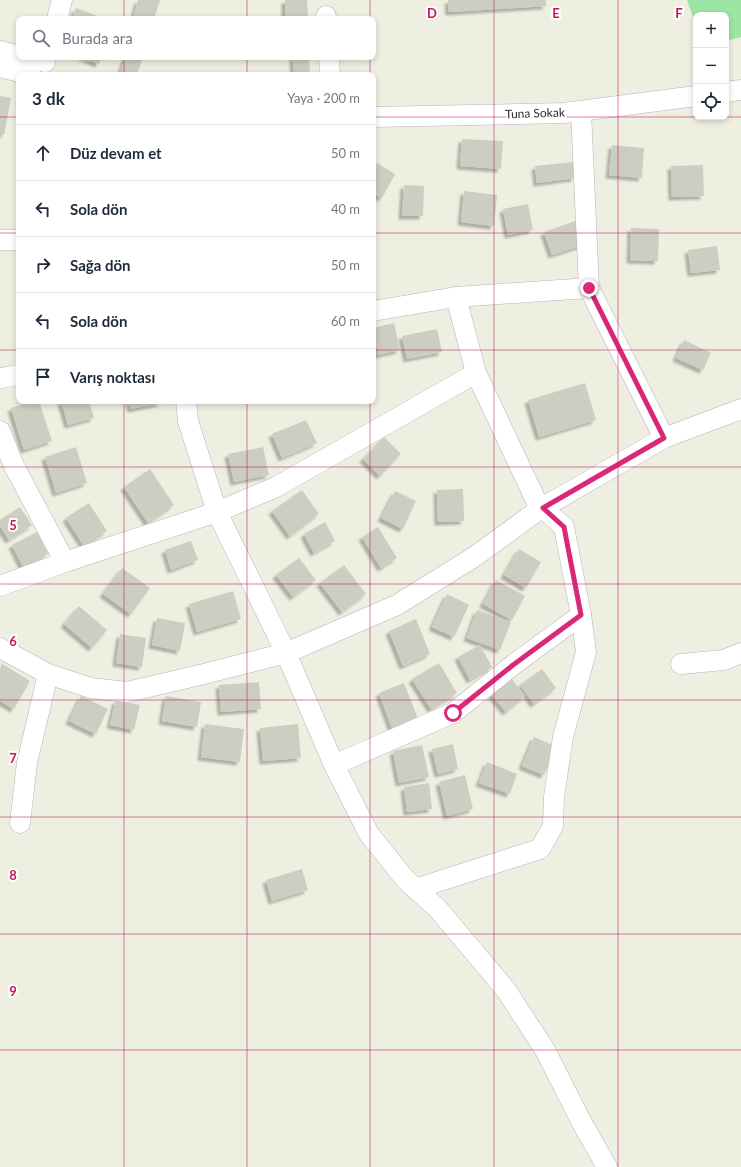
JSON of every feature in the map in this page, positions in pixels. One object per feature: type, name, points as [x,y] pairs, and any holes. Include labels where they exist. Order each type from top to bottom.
[{"type":"street","points":[[58,16],[62,0]]},
{"type":"street","points":[[0,51],[16,55]]},
{"type":"street","points":[[28,60],[41,67]]},
{"type":"street","points":[[329,60],[330,72]]},
{"type":"street","points":[[0,66],[41,67]]},
{"type":"street","points":[[729,92],[741,90]]},
{"type":"street","name":"Tuna Sokak","points":[[376,117],[564,113],[693,96]]},
{"type":"street","points":[[581,111],[589,288],[664,438]]},
{"type":"street","points":[[0,240],[16,240]]},
{"type":"street","points":[[376,310],[456,297],[589,288]]},
{"type":"street","points":[[415,888],[540,849],[553,826],[554,797],[563,738],[586,652],[581,615],[564,527],[542,508],[476,374],[456,297]]},
{"type":"street","points":[[0,586],[65,562],[217,512],[276,487],[476,374]]},
{"type":"street","points":[[0,378],[16,375]]},
{"type":"street","points":[[186,404],[188,421],[217,512],[286,653],[334,765],[369,834],[404,879],[438,909],[506,990],[545,1050],[607,1167]]},
{"type":"street","points":[[0,648],[48,674],[90,688],[127,692],[286,653],[397,605],[474,557],[542,508],[664,438],[741,409]]},
{"type":"street","points":[[0,431],[14,466],[65,562]]},
{"type":"street","points":[[334,765],[453,713],[513,665],[581,615]]},
{"type":"street","points":[[681,664],[724,660],[741,653]]},
{"type":"street","points":[[20,823],[27,763],[48,674]]},
{"type":"green space","points":[[687,0],[741,0],[741,37],[729,40],[729,12],[693,12],[693,17]]},
{"type":"building","points":[[138,0],[160,0],[155,16],[134,16]]},
{"type":"building","points":[[285,0],[307,0],[308,16],[285,16]]},
{"type":"building","points":[[448,0],[546,0],[546,6],[449,12]]},
{"type":"building","points":[[76,8],[98,16],[73,16]]},
{"type":"building","points":[[89,60],[100,60],[99,64]]},
{"type":"building","points":[[124,60],[142,60],[138,72],[121,72]]},
{"type":"building","points":[[293,60],[309,60],[310,72],[294,72]]},
{"type":"building","points":[[0,96],[11,98],[4,135],[0,135]]},
{"type":"building","points":[[462,139],[503,141],[501,169],[460,166]]},
{"type":"building","points":[[612,145],[644,148],[642,178],[609,175]]},
{"type":"building","points":[[573,162],[575,178],[537,183],[535,166]]},
{"type":"building","points":[[377,163],[395,174],[382,198],[376,195]]},
{"type":"building","points":[[703,165],[704,196],[672,197],[671,166]]},
{"type":"building","points":[[404,185],[424,186],[423,216],[402,216]]},
{"type":"building","points":[[464,191],[497,195],[494,226],[461,222]]},
{"type":"building","points":[[528,204],[533,230],[508,235],[503,209]]},
{"type":"building","points":[[575,221],[583,245],[552,255],[544,232]]},
{"type":"building","points":[[631,228],[659,229],[658,261],[630,260]]},
{"type":"building","points":[[717,246],[720,270],[691,273],[688,250]]},
{"type":"building","points":[[394,323],[400,350],[378,355],[376,344],[376,327]]},
{"type":"building","points":[[437,329],[442,352],[407,359],[402,336]]},
{"type":"building","points":[[684,340],[711,353],[703,370],[676,358]]},
{"type":"building","points":[[585,383],[596,420],[539,437],[528,400]]},
{"type":"building","points":[[23,404],[40,404],[52,441],[24,450],[11,408]]},
{"type":"building","points":[[62,404],[90,404],[94,418],[68,425]]},
{"type":"building","points":[[130,404],[156,404],[131,409]]},
{"type":"building","points":[[306,420],[317,443],[282,458],[272,434]]},
{"type":"building","points":[[384,437],[401,454],[380,476],[363,459]]},
{"type":"building","points":[[76,447],[87,483],[56,493],[45,457]]},
{"type":"building","points":[[263,447],[269,475],[234,482],[228,454]]},
{"type":"building","points":[[150,469],[174,505],[148,523],[124,487]]},
{"type":"building","points":[[463,489],[464,521],[438,522],[437,490]]},
{"type":"building","points":[[302,490],[319,514],[290,536],[272,511]]},
{"type":"building","points":[[395,491],[416,501],[403,529],[381,518]]},
{"type":"building","points":[[89,503],[107,531],[84,546],[66,518]]},
{"type":"building","points":[[20,507],[32,525],[9,540],[0,526],[0,520]]},
{"type":"building","points":[[325,522],[335,541],[314,553],[304,534]]},
{"type":"building","points":[[378,527],[397,558],[381,568],[362,537]]},
{"type":"building","points":[[37,532],[48,554],[23,567],[12,545]]},
{"type":"building","points":[[191,541],[198,560],[171,570],[165,550]]},
{"type":"building","points":[[519,549],[541,562],[526,588],[504,575]]},
{"type":"building","points":[[299,558],[316,580],[293,597],[276,575]]},
{"type":"building","points":[[344,565],[366,594],[342,612],[320,583]]},
{"type":"building","points":[[122,568],[150,588],[131,614],[103,594]]},
{"type":"building","points":[[496,580],[525,596],[512,620],[483,604]]},
{"type":"building","points":[[233,591],[241,619],[197,632],[189,604]]},
{"type":"building","points":[[447,594],[469,605],[454,637],[432,627]]},
{"type":"building","points":[[79,606],[107,630],[92,648],[64,624]]},
{"type":"building","points":[[477,610],[511,622],[500,650],[467,638]]},
{"type":"building","points":[[157,618],[185,623],[180,651],[152,645]]},
{"type":"building","points":[[416,619],[430,654],[403,666],[389,631]]},
{"type":"building","points":[[120,634],[146,638],[142,667],[116,663]]},
{"type":"building","points":[[480,645],[492,667],[470,680],[458,657]]},
{"type":"building","points":[[1,663],[30,681],[14,709],[0,701]]},
{"type":"building","points":[[439,663],[457,693],[431,709],[412,679]]},
{"type":"building","points":[[542,669],[556,688],[534,704],[520,685]]},
{"type":"building","points":[[511,678],[525,696],[506,712],[491,694]]},
{"type":"building","points":[[259,682],[261,709],[221,712],[219,685]]},
{"type":"building","points":[[404,683],[418,719],[392,729],[379,693]]},
{"type":"building","points":[[81,696],[108,709],[96,734],[69,721]]},
{"type":"building","points":[[166,696],[201,702],[197,727],[162,721]]},
{"type":"building","points":[[116,700],[140,705],[134,730],[110,725]]},
{"type":"building","points":[[205,724],[244,729],[240,762],[201,757]]},
{"type":"building","points":[[298,724],[301,758],[263,761],[260,728]]},
{"type":"building","points":[[534,737],[557,747],[544,775],[522,766]]},
{"type":"building","points":[[453,744],[458,769],[438,774],[432,749]]},
{"type":"building","points":[[422,745],[429,777],[399,783],[393,751]]},
{"type":"building","points":[[487,762],[517,774],[510,794],[479,783]]},
{"type":"building","points":[[465,775],[473,809],[447,816],[439,782]]},
{"type":"building","points":[[429,783],[432,809],[407,812],[404,787]]},
{"type":"building","points":[[302,869],[308,890],[272,901],[266,880]]},
{"type":"route","points":[[453,713],[513,665],[581,615],[564,527],[543,508],[664,438],[589,288]]}]
